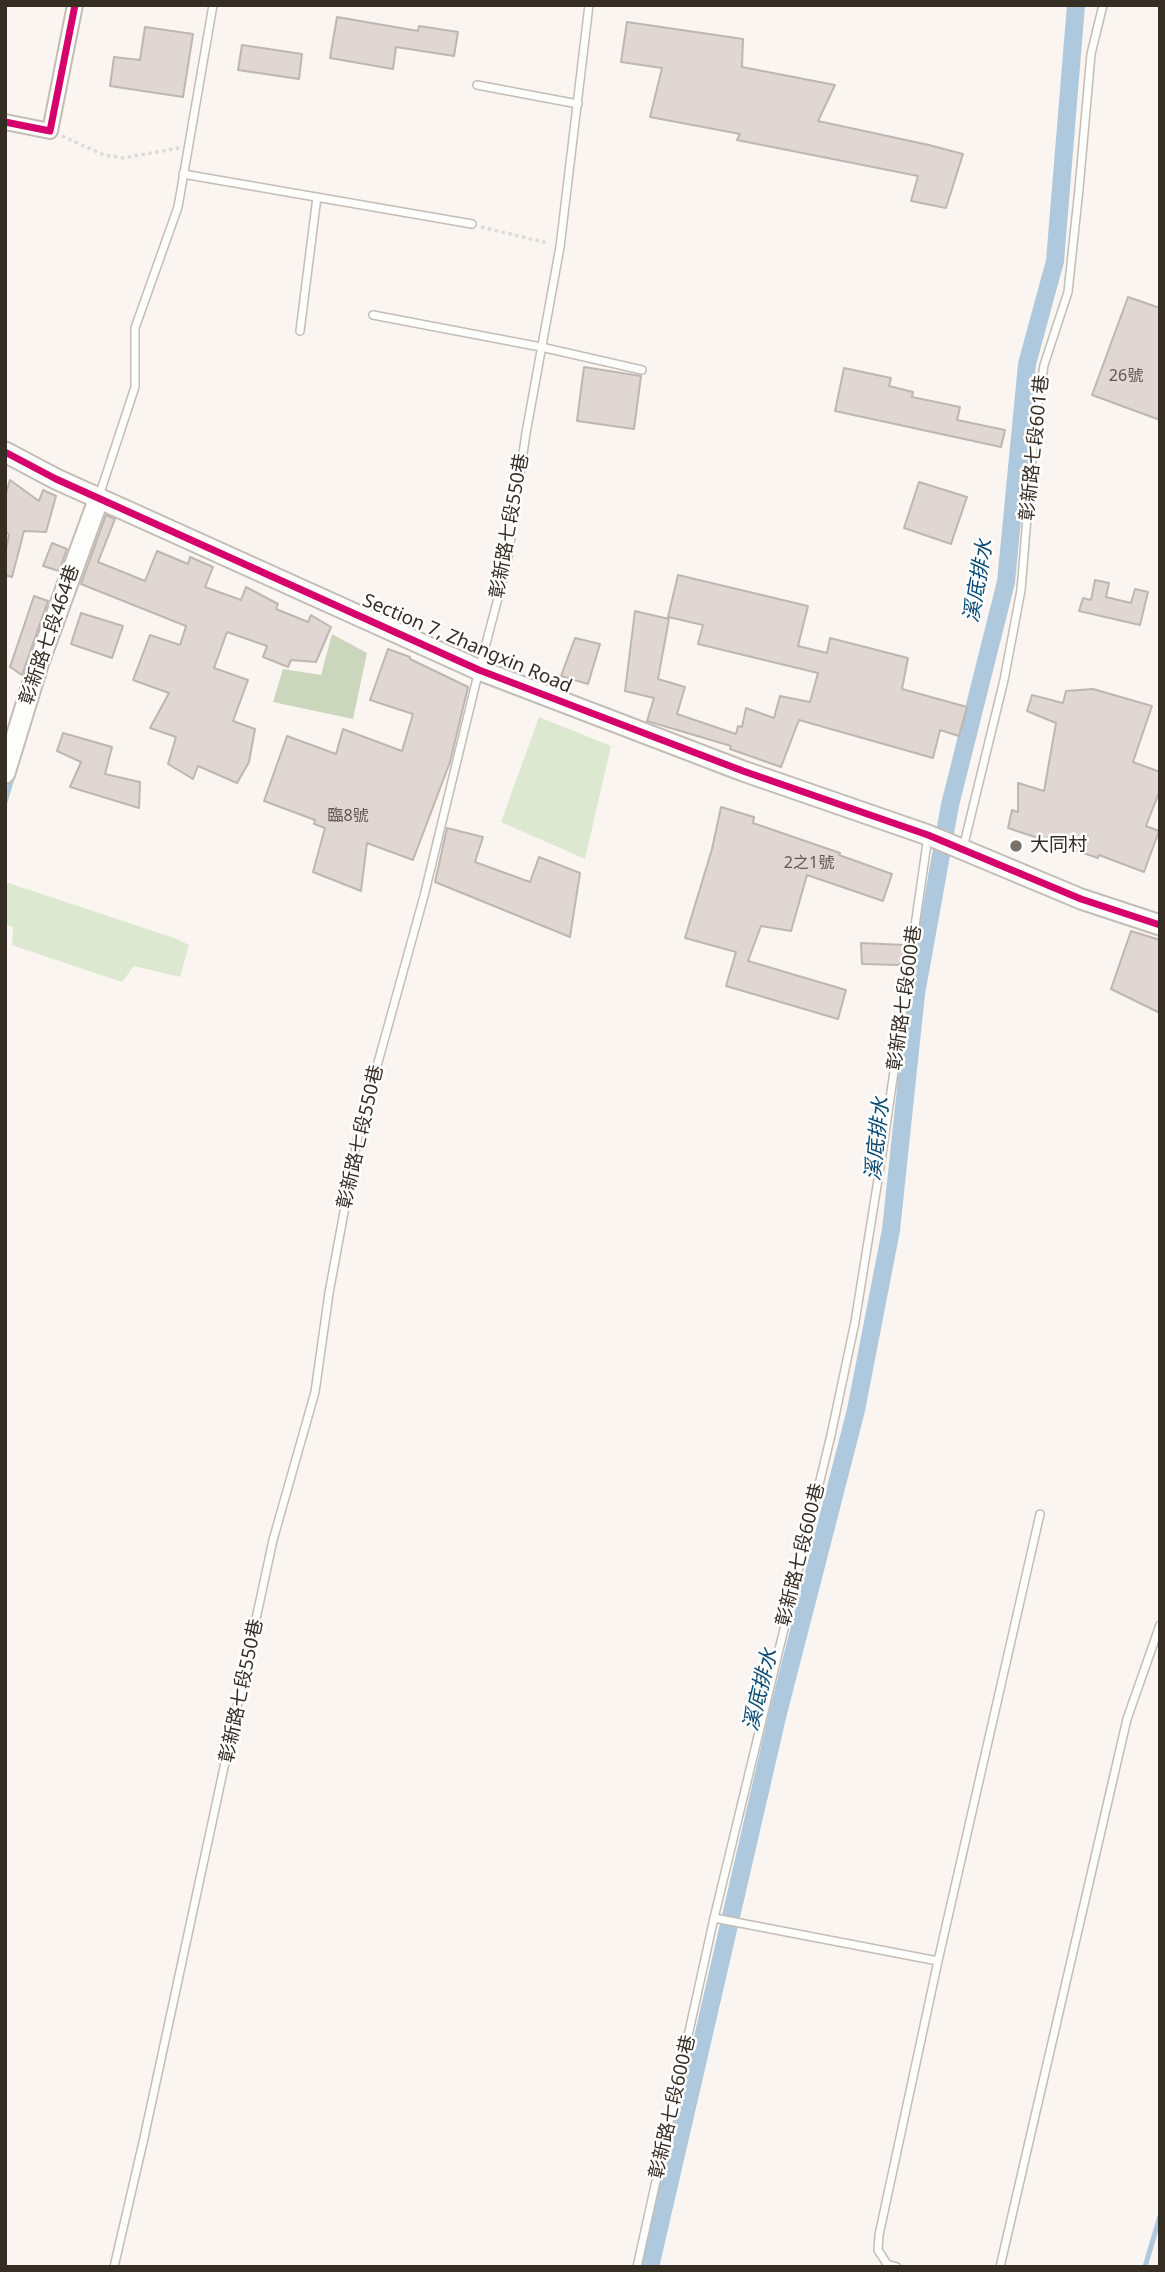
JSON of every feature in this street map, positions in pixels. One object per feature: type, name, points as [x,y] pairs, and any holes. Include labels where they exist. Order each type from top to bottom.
[{"type":"street","points":[[5,122],[50,131],[75,5]]},
{"type":"street","name":"Section 7, Zhangxin Road","points":[[5,452],[99,498],[479,670],[743,771],[963,849]]},
{"type":"street","name":"彰新路七段464巷","points":[[5,773],[39,662],[99,498]]},
{"type":"street","points":[[963,849],[1081,899],[1160,925]]},
{"type":"lane","points":[[99,498],[135,387],[135,328],[178,208],[214,5]]},
{"type":"lane","name":"彰新路七段550巷","points":[[114,2267],[273,1540],[314,1392],[359,1131],[424,896],[507,564],[560,247],[589,5]]},
{"type":"lane","name":"彰新路七段601巷","points":[[963,849],[1004,680],[1021,590],[1034,433],[1044,365],[1068,292],[1090,54],[1103,5]]},
{"type":"lane","points":[[477,85],[578,104]]},
{"type":"lane","points":[[183,174],[472,224]]},
{"type":"lane","points":[[300,331],[317,197]]},
{"type":"lane","points":[[373,315],[642,370]]},
{"type":"lane","name":"彰新路七段600巷","points":[[637,2267],[714,1918],[831,1435],[855,1322],[928,835]]},
{"type":"lane","points":[[897,2267],[887,2264],[878,2250],[879,2235],[938,1961],[1040,1514]]},
{"type":"lane","points":[[1000,2267],[1127,1719],[1160,1625]]},
{"type":"lane","points":[[714,1918],[938,1961]]},
{"type":"path","points":[[50,131],[104,155],[123,158],[188,147]]},
{"type":"path","points":[[472,224],[560,247]]},
{"type":"green space","points":[[332,634],[367,653],[353,719],[273,702],[283,669],[321,675]]},
{"type":"green space","points":[[539,717],[611,746],[585,859],[501,822]]},
{"type":"green space","points":[[5,882],[189,945],[180,977],[134,966],[122,982],[12,945],[13,927],[5,924]]},
{"type":"building","points":[[337,17],[418,31],[419,26],[458,32],[454,56],[396,47],[393,69],[330,58]]},
{"type":"building","points":[[627,22],[743,39],[742,67],[835,85],[818,121],[963,154],[946,208],[911,201],[918,176],[737,140],[740,134],[650,117],[662,68],[621,62]]},
{"type":"building","points":[[145,27],[193,34],[183,97],[110,86],[114,57],[140,60]]},
{"type":"building","points":[[242,45],[302,54],[299,79],[238,70]]},
{"type":"building","points":[[1128,297],[1160,308],[1160,420],[1092,395]]},
{"type":"building","points":[[584,367],[641,376],[634,429],[577,421]]},
{"type":"building","points":[[844,368],[891,378],[889,386],[913,392],[912,397],[960,407],[957,420],[1005,430],[1001,447],[835,411]]},
{"type":"building","points":[[10,480],[39,501],[43,490],[56,496],[46,532],[24,531],[12,577],[5,575],[5,553],[9,535],[5,530],[5,496]]},
{"type":"building","points":[[919,482],[967,497],[951,544],[904,528]]},
{"type":"building","points":[[106,515],[115,519],[98,562],[145,581],[157,551],[188,564],[190,557],[213,567],[205,587],[241,600],[246,587],[278,604],[276,609],[308,622],[311,615],[331,627],[316,662],[291,660],[288,667],[263,657],[267,646],[227,632],[214,668],[248,680],[233,721],[255,729],[249,762],[237,783],[198,766],[193,779],[168,764],[176,737],[150,728],[169,693],[133,680],[150,635],[180,645],[186,626],[81,584]]},
{"type":"building","points":[[52,543],[67,549],[59,571],[43,566]]},
{"type":"building","points":[[678,575],[808,606],[798,646],[827,653],[830,638],[908,658],[902,689],[967,707],[959,736],[940,730],[933,758],[799,720],[781,767],[730,749],[731,746],[647,721],[654,698],[625,691],[635,611],[669,619],[658,679],[685,687],[677,714],[736,734],[738,726],[742,727],[746,708],[774,718],[780,696],[810,702],[818,673],[698,644],[703,625],[668,617]]},
{"type":"building","points":[[1095,580],[1109,583],[1106,597],[1131,603],[1135,589],[1148,592],[1140,625],[1079,611],[1083,598],[1091,600]]},
{"type":"building","points":[[34,596],[48,601],[22,675],[10,667]]},
{"type":"building","points":[[81,613],[123,626],[112,658],[71,644]]},
{"type":"building","points":[[575,638],[600,644],[588,684],[561,676]]},
{"type":"building","points":[[388,649],[410,657],[468,687],[450,762],[413,860],[367,843],[361,891],[313,872],[325,828],[314,824],[315,820],[264,801],[287,736],[336,754],[343,729],[402,751],[413,714],[370,700]]},
{"type":"building","points":[[1093,689],[1152,706],[1133,762],[1160,772],[1160,790],[1146,826],[1159,831],[1144,872],[1099,855],[1098,858],[1008,828],[1012,810],[1018,812],[1018,783],[1044,791],[1056,723],[1027,711],[1032,695],[1063,703],[1066,691]]},
{"type":"building","points":[[63,733],[112,747],[105,774],[140,782],[139,808],[70,787],[81,762],[57,751]]},
{"type":"building","points":[[721,807],[754,817],[753,823],[892,874],[883,901],[807,875],[791,931],[761,926],[748,961],[846,990],[838,1019],[726,986],[736,952],[685,938],[712,849]]},
{"type":"building","points":[[447,828],[483,837],[475,862],[530,882],[539,857],[580,873],[570,937],[435,882]]},
{"type":"building","points":[[1131,931],[1160,940],[1160,1013],[1111,989]]},
{"type":"building","points":[[861,943],[906,945],[900,965],[862,964]]},
{"type":"waterway","name":"溪底排水","points":[[650,2267],[778,1713],[856,1410],[891,1230],[916,994],[950,805],[1006,582],[1027,364],[1055,261],[1076,5]]},
{"type":"waterway","points":[[5,802],[13,775]]},
{"type":"waterway","points":[[1145,2267],[1160,2216]]},
{"type":"cycle path","points":[[5,122],[50,131],[75,5]]},
{"type":"cycle path","points":[[5,452],[56,479],[479,670],[743,771],[928,835],[1081,899],[1160,925]]},
{"type":"place","name":"大同村","points":[[1016,846]]}]
